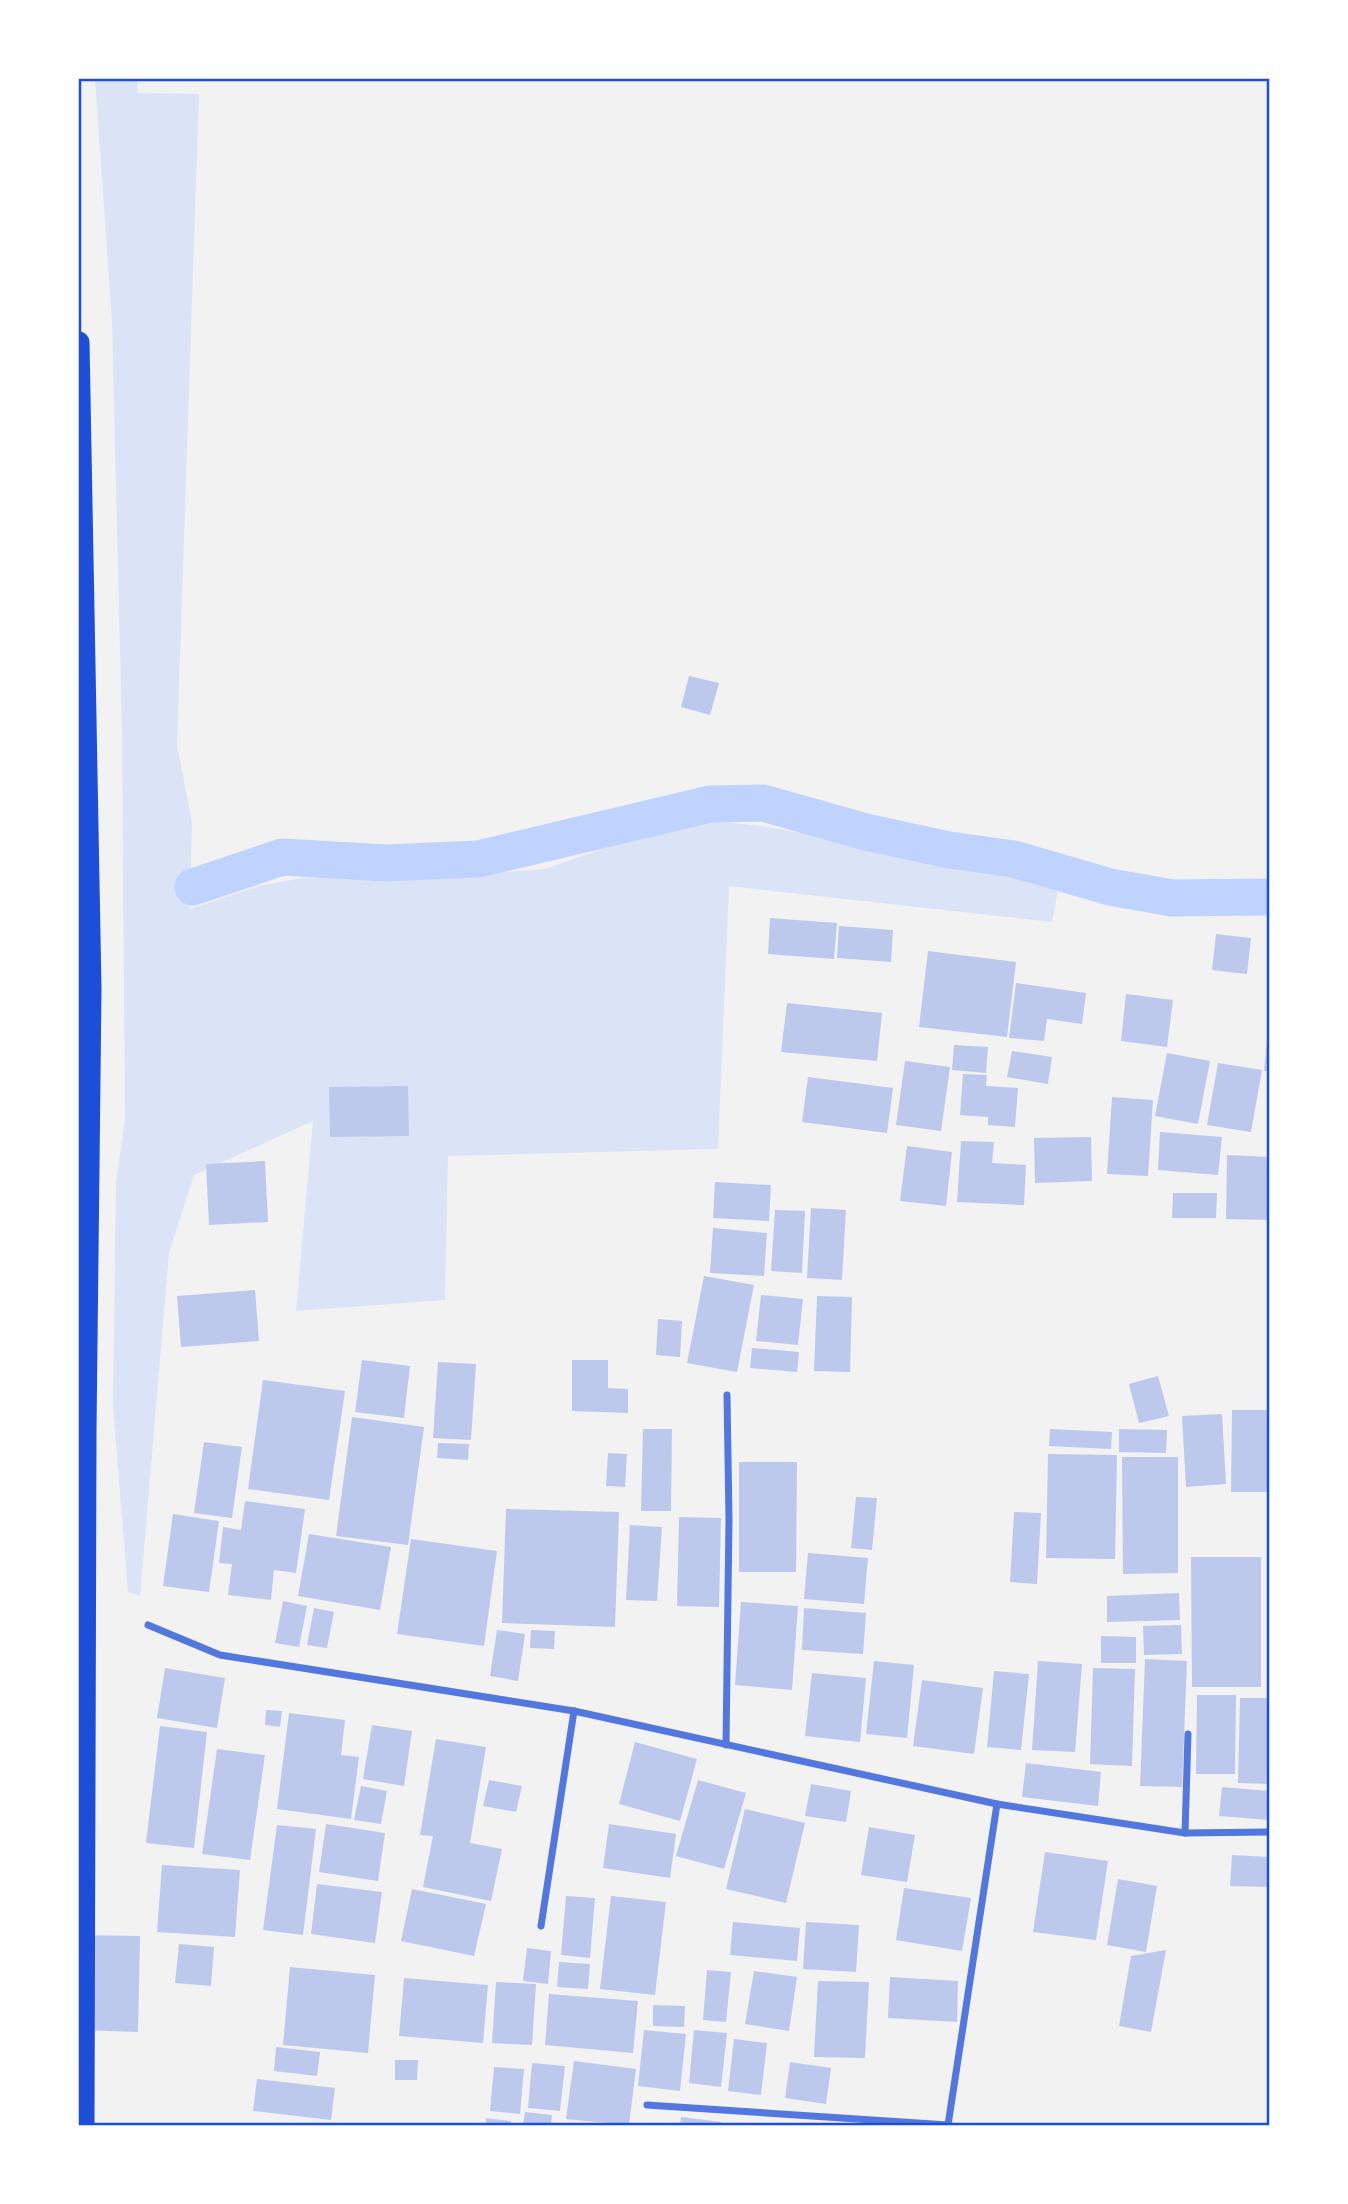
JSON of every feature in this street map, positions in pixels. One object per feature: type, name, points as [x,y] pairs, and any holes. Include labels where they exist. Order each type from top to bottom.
[{"type":"highway","points":[[79,342],[91,989],[86,1446],[84,2125]]},
{"type":"street","points":[[726,1745],[729,1519],[727,1395]]},
{"type":"street","points":[[148,1625],[220,1655],[574,1711],[857,1771],[997,1804],[1185,1833],[1269,1832]]},
{"type":"street","points":[[541,1926],[574,1711]]},
{"type":"street","points":[[1185,1833],[1188,1734]]},
{"type":"street","points":[[647,2105],[948,2125],[997,1804]]},
{"type":"shaded area","points":[[95,79],[137,79],[138,93],[199,94],[177,745],[192,822],[190,909],[258,886],[302,878],[451,876],[545,869],[622,842],[716,821],[768,827],[872,846],[1059,885],[1052,922],[729,886],[718,1149],[448,1156],[445,1300],[296,1311],[313,1121],[194,1175],[169,1253],[140,1596],[128,1592],[113,1406],[116,1183],[125,1120],[122,732],[112,321]]},
{"type":"building","points":[[689,676],[719,683],[710,715],[681,707]]},
{"type":"building","points":[[770,918],[837,923],[834,959],[768,954]]},
{"type":"building","points":[[839,926],[893,930],[891,962],[837,958]]},
{"type":"building","points":[[1216,934],[1251,938],[1247,974],[1212,970]]},
{"type":"building","points":[[928,951],[1016,962],[1007,1037],[919,1027]]},
{"type":"building","points":[[1016,983],[1086,993],[1082,1024],[1047,1019],[1044,1041],[1009,1038]]},
{"type":"building","points":[[1126,994],[1173,1000],[1167,1047],[1121,1041]]},
{"type":"building","points":[[787,1003],[882,1013],[877,1061],[781,1052]]},
{"type":"building","points":[[1267,1040],[1269,1071],[1264,1071]]},
{"type":"building","points":[[954,1045],[988,1047],[986,1073],[952,1070]]},
{"type":"building","points":[[1012,1051],[1052,1057],[1048,1084],[1007,1077]]},
{"type":"building","points":[[1167,1053],[1210,1061],[1198,1124],[1155,1116]]},
{"type":"building","points":[[905,1061],[950,1067],[941,1131],[896,1125]]},
{"type":"building","points":[[1218,1063],[1262,1070],[1251,1132],[1207,1125]]},
{"type":"building","points":[[963,1074],[987,1075],[986,1086],[1018,1088],[1015,1127],[988,1125],[988,1117],[960,1115]]},
{"type":"building","points":[[808,1077],[893,1088],[887,1133],[802,1122]]},
{"type":"building","points":[[408,1086],[409,1136],[330,1137],[329,1087]]},
{"type":"building","points":[[1112,1097],[1153,1100],[1148,1176],[1107,1174]]},
{"type":"building","points":[[1160,1132],[1222,1137],[1218,1175],[1158,1170]]},
{"type":"building","points":[[1091,1137],[1092,1181],[1035,1183],[1034,1138]]},
{"type":"building","points":[[961,1141],[994,1142],[992,1163],[1026,1165],[1024,1205],[957,1202]]},
{"type":"building","points":[[907,1146],[952,1152],[946,1206],[900,1201]]},
{"type":"building","points":[[1227,1155],[1269,1157],[1269,1220],[1226,1219]]},
{"type":"building","points":[[265,1161],[268,1222],[209,1225],[206,1164]]},
{"type":"building","points":[[715,1182],[771,1185],[769,1221],[713,1218]]},
{"type":"building","points":[[1173,1193],[1217,1193],[1216,1218],[1172,1218]]},
{"type":"building","points":[[811,1208],[846,1210],[842,1280],[807,1278]]},
{"type":"building","points":[[775,1210],[805,1211],[802,1273],[771,1271]]},
{"type":"building","points":[[713,1228],[767,1233],[764,1276],[710,1273]]},
{"type":"building","points":[[704,1276],[754,1285],[737,1372],[687,1363]]},
{"type":"building","points":[[255,1290],[259,1341],[181,1347],[177,1296]]},
{"type":"building","points":[[761,1295],[803,1299],[798,1345],[756,1341]]},
{"type":"building","points":[[817,1296],[852,1297],[850,1372],[814,1371]]},
{"type":"building","points":[[658,1319],[682,1321],[680,1357],[656,1355]]},
{"type":"building","points":[[752,1348],[799,1352],[797,1372],[750,1368]]},
{"type":"building","points":[[362,1360],[410,1366],[404,1418],[355,1412]]},
{"type":"building","points":[[572,1360],[608,1360],[608,1388],[628,1389],[628,1413],[572,1411]]},
{"type":"building","points":[[438,1362],[476,1364],[471,1440],[433,1438]]},
{"type":"building","points":[[1158,1376],[1169,1416],[1139,1423],[1129,1384]]},
{"type":"building","points":[[263,1380],[345,1391],[329,1500],[248,1489]]},
{"type":"building","points":[[1232,1410],[1269,1410],[1269,1492],[1231,1492]]},
{"type":"building","points":[[1222,1414],[1226,1484],[1186,1487],[1182,1416]]},
{"type":"building","points":[[352,1417],[424,1427],[408,1545],[336,1536]]},
{"type":"building","points":[[643,1429],[672,1429],[671,1511],[641,1511]]},
{"type":"building","points":[[1050,1429],[1112,1432],[1111,1449],[1049,1446]]},
{"type":"building","points":[[1119,1429],[1167,1430],[1166,1453],[1119,1452]]},
{"type":"building","points":[[204,1442],[242,1447],[232,1518],[194,1513]]},
{"type":"building","points":[[438,1443],[469,1444],[468,1460],[437,1458]]},
{"type":"building","points":[[608,1453],[627,1454],[625,1487],[606,1486]]},
{"type":"building","points":[[1048,1454],[1117,1455],[1115,1559],[1046,1558]]},
{"type":"building","points":[[1122,1457],[1178,1457],[1178,1573],[1123,1574]]},
{"type":"building","points":[[739,1462],[797,1462],[796,1572],[739,1572]]},
{"type":"building","points":[[856,1497],[877,1498],[872,1550],[851,1548]]},
{"type":"building","points":[[245,1501],[305,1509],[296,1573],[274,1570],[271,1600],[228,1595],[232,1564],[219,1563],[223,1527],[241,1530]]},
{"type":"building","points":[[506,1509],[619,1512],[615,1627],[502,1623]]},
{"type":"building","points":[[1014,1512],[1041,1513],[1037,1584],[1010,1582]]},
{"type":"building","points":[[173,1514],[219,1521],[209,1592],[163,1586]]},
{"type":"building","points":[[679,1517],[721,1518],[719,1607],[677,1606]]},
{"type":"building","points":[[630,1525],[662,1527],[657,1601],[626,1600]]},
{"type":"building","points":[[309,1534],[391,1547],[380,1610],[298,1596]]},
{"type":"building","points":[[411,1539],[497,1551],[484,1646],[397,1634]]},
{"type":"building","points":[[808,1553],[868,1558],[864,1604],[804,1599]]},
{"type":"building","points":[[1191,1557],[1261,1557],[1261,1687],[1192,1687]]},
{"type":"building","points":[[1179,1593],[1180,1620],[1107,1622],[1107,1596]]},
{"type":"building","points":[[283,1601],[307,1606],[299,1647],[275,1643]]},
{"type":"building","points":[[741,1602],[798,1606],[792,1690],[735,1685]]},
{"type":"building","points":[[314,1608],[334,1612],[327,1648],[307,1645]]},
{"type":"building","points":[[804,1608],[866,1613],[863,1654],[802,1650]]},
{"type":"building","points":[[1181,1625],[1182,1654],[1144,1655],[1143,1626]]},
{"type":"building","points":[[497,1630],[525,1634],[518,1681],[490,1676]]},
{"type":"building","points":[[531,1630],[555,1631],[554,1649],[530,1648]]},
{"type":"building","points":[[1101,1636],[1136,1637],[1136,1663],[1101,1663]]},
{"type":"building","points":[[1145,1659],[1187,1661],[1182,1787],[1140,1786]]},
{"type":"building","points":[[874,1661],[914,1665],[907,1738],[866,1734]]},
{"type":"building","points":[[1038,1661],[1082,1664],[1075,1752],[1032,1750]]},
{"type":"building","points":[[165,1668],[225,1678],[217,1728],[157,1718]]},
{"type":"building","points":[[1093,1668],[1135,1669],[1132,1766],[1090,1764]]},
{"type":"building","points":[[994,1671],[1029,1674],[1021,1750],[987,1747]]},
{"type":"building","points":[[812,1673],[866,1678],[860,1742],[805,1736]]},
{"type":"building","points":[[922,1680],[983,1688],[974,1754],[913,1746]]},
{"type":"building","points":[[1197,1695],[1236,1695],[1235,1774],[1196,1774]]},
{"type":"building","points":[[1240,1698],[1269,1698],[1269,1784],[1238,1783]]},
{"type":"building","points":[[266,1710],[282,1711],[280,1727],[265,1725]]},
{"type":"building","points":[[289,1713],[345,1720],[341,1755],[359,1757],[351,1819],[277,1809]]},
{"type":"building","points":[[372,1725],[412,1731],[404,1786],[363,1779]]},
{"type":"building","points":[[160,1726],[207,1732],[194,1848],[146,1843]]},
{"type":"building","points":[[436,1739],[486,1747],[470,1843],[502,1849],[491,1901],[423,1887],[433,1836],[420,1835]]},
{"type":"building","points":[[635,1742],[697,1759],[680,1821],[619,1804]]},
{"type":"building","points":[[217,1749],[265,1755],[250,1860],[202,1854]]},
{"type":"building","points":[[1026,1763],[1101,1772],[1098,1806],[1022,1797]]},
{"type":"building","points":[[489,1780],[522,1786],[516,1812],[483,1806]]},
{"type":"building","points":[[698,1780],[746,1793],[724,1869],[676,1856]]},
{"type":"building","points":[[811,1784],[851,1791],[846,1822],[805,1816]]},
{"type":"building","points":[[361,1786],[387,1791],[381,1824],[354,1820]]},
{"type":"building","points":[[1222,1787],[1269,1791],[1269,1820],[1219,1816]]},
{"type":"building","points":[[745,1809],[805,1823],[786,1903],[726,1889]]},
{"type":"building","points":[[326,1824],[385,1833],[378,1881],[319,1872]]},
{"type":"building","points":[[609,1824],[676,1834],[670,1878],[603,1868]]},
{"type":"building","points":[[277,1825],[316,1829],[303,1935],[263,1930]]},
{"type":"building","points":[[869,1827],[915,1835],[907,1882],[861,1875]]},
{"type":"building","points":[[1045,1852],[1108,1861],[1096,1940],[1033,1932]]},
{"type":"building","points":[[1232,1855],[1269,1857],[1269,1887],[1230,1886]]},
{"type":"building","points":[[162,1865],[240,1870],[235,1937],[157,1932]]},
{"type":"building","points":[[1118,1879],[1157,1886],[1146,1952],[1107,1945]]},
{"type":"building","points":[[317,1884],[382,1892],[375,1943],[311,1934]]},
{"type":"building","points":[[904,1888],[971,1898],[962,1951],[896,1940]]},
{"type":"building","points":[[412,1889],[486,1904],[474,1956],[401,1941]]},
{"type":"building","points":[[566,1896],[595,1898],[590,1958],[561,1955]]},
{"type":"building","points":[[611,1896],[666,1902],[655,1995],[600,1989]]},
{"type":"building","points":[[733,1922],[800,1928],[797,1961],[730,1955]]},
{"type":"building","points":[[806,1922],[859,1925],[856,1972],[803,1969]]},
{"type":"building","points":[[79,1935],[140,1936],[138,2032],[79,2030]]},
{"type":"building","points":[[179,1944],[214,1947],[211,1986],[175,1983]]},
{"type":"building","points":[[527,1948],[551,1951],[548,1984],[523,1981]]},
{"type":"building","points":[[1166,1950],[1151,2032],[1119,2026],[1131,1956]]},
{"type":"building","points":[[559,1962],[590,1964],[588,1989],[557,1987]]},
{"type":"building","points":[[290,1967],[375,1975],[368,2053],[283,2045]]},
{"type":"building","points":[[707,1970],[731,1972],[726,2022],[703,2020]]},
{"type":"building","points":[[754,1971],[797,1977],[789,2031],[745,2024]]},
{"type":"building","points":[[890,1977],[958,1981],[957,2022],[888,2018]]},
{"type":"building","points":[[404,1978],[488,1985],[483,2043],[399,2036]]},
{"type":"building","points":[[818,1981],[869,1982],[865,2058],[814,2057]]},
{"type":"building","points":[[496,1982],[536,1984],[532,2045],[492,2043]]},
{"type":"building","points":[[549,1994],[638,2001],[633,2053],[545,2045]]},
{"type":"building","points":[[653,2005],[685,2006],[684,2027],[653,2026]]},
{"type":"building","points":[[644,2030],[686,2034],[680,2091],[638,2086]]},
{"type":"building","points":[[694,2030],[727,2033],[721,2087],[689,2083]]},
{"type":"building","points":[[734,2039],[767,2043],[761,2095],[728,2091]]},
{"type":"building","points":[[276,2047],[320,2052],[317,2076],[274,2071]]},
{"type":"building","points":[[395,2060],[418,2060],[417,2080],[395,2080]]},
{"type":"building","points":[[574,2061],[636,2069],[629,2125],[566,2119]]},
{"type":"building","points":[[790,2062],[831,2068],[826,2104],[785,2098]]},
{"type":"building","points":[[532,2063],[565,2066],[560,2111],[528,2108]]},
{"type":"building","points":[[494,2067],[524,2069],[520,2114],[490,2111]]},
{"type":"building","points":[[257,2079],[335,2088],[331,2120],[253,2111]]},
{"type":"building","points":[[525,2112],[552,2115],[551,2125],[523,2125]]},
{"type":"building","points":[[681,2117],[721,2122],[721,2125],[680,2125]]},
{"type":"building","points":[[486,2118],[511,2121],[510,2125],[486,2125]]},
{"type":"waterway","points":[[193,887],[282,857],[386,863],[478,859],[710,804],[763,803],[866,832],[949,850],[1014,859],[1110,887],[1172,898],[1269,897]]}]
